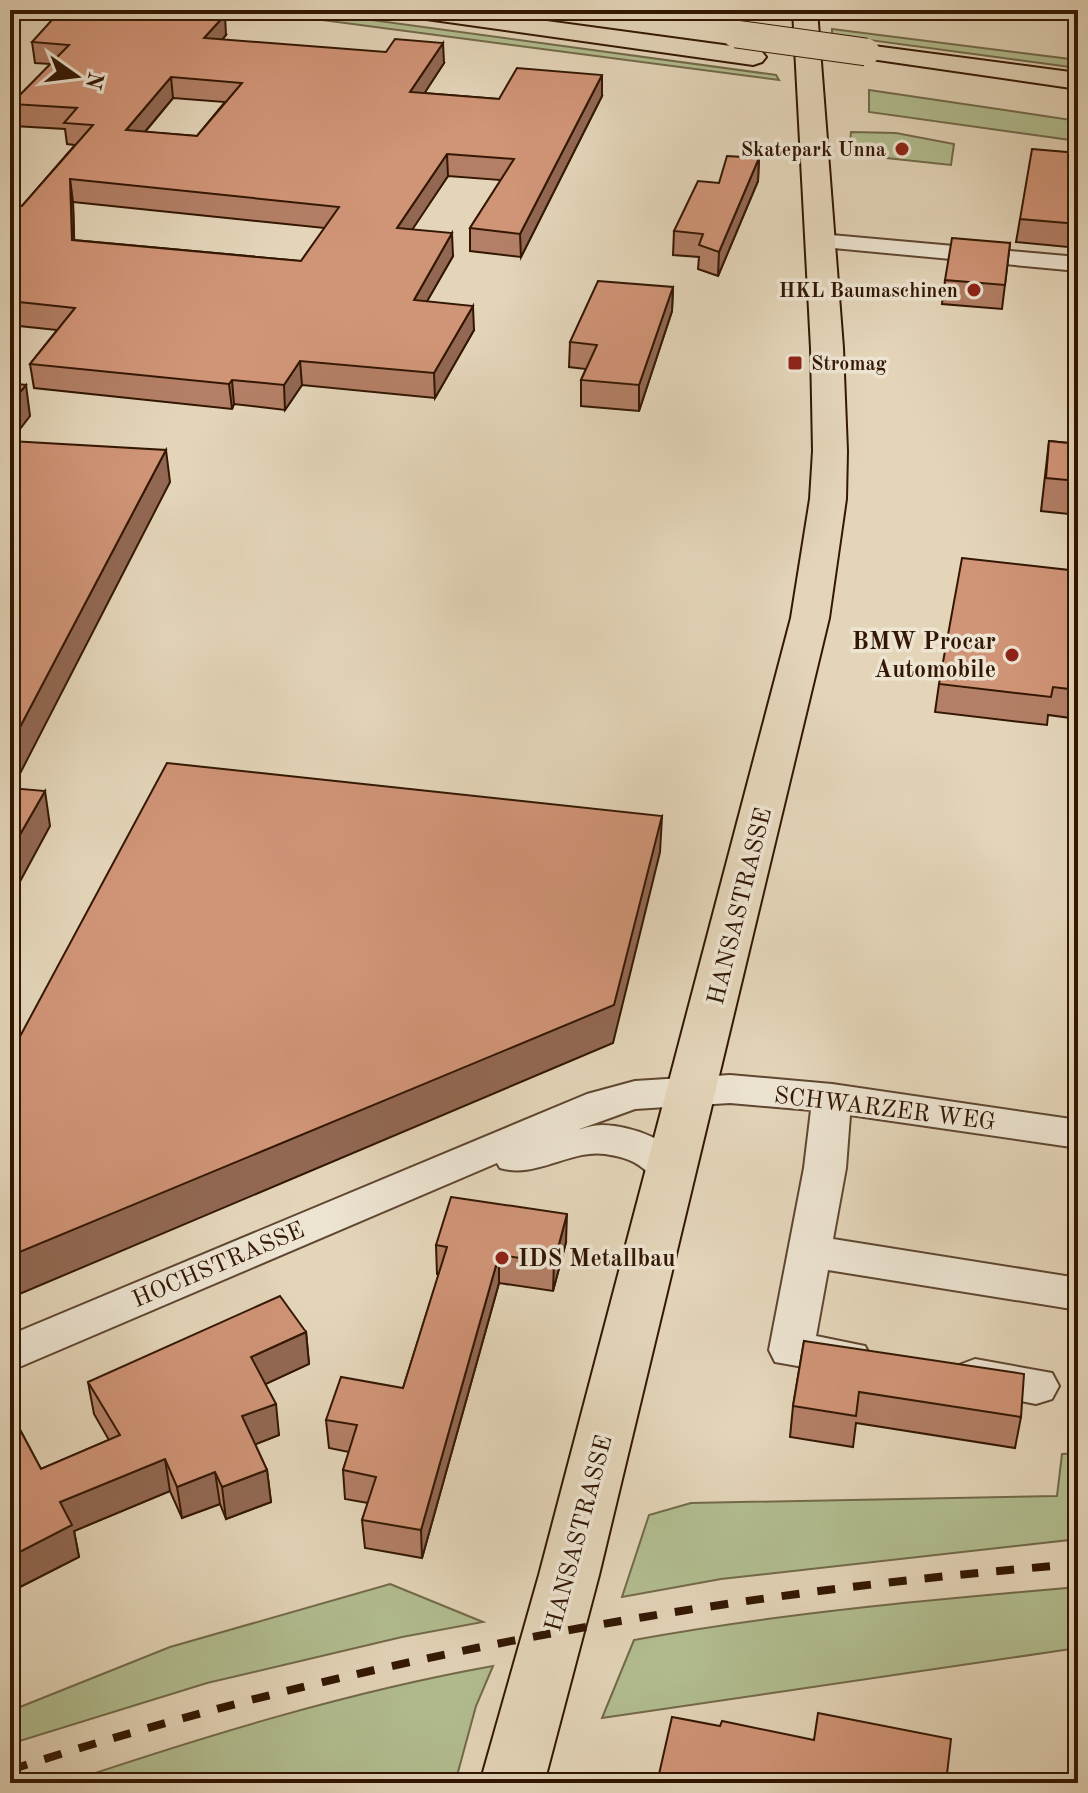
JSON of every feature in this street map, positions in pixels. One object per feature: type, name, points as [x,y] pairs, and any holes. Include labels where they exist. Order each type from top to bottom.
[{"type":"main road","points":[[412,10],[753,57],[872,63],[1078,81]]},
{"type":"main road","points":[[559,10],[736,34],[1078,102]]},
{"type":"main road","name":"HANSASTRASSE","points":[[512,1783],[569,1575],[810,618],[821,547],[830,451],[805,10]]},
{"type":"street","points":[[820,241],[1078,264]]},
{"type":"street","name":"SCHWARZER WEG","points":[[692,1090],[730,1089],[832,1098],[1078,1134]]},
{"type":"street","name":"HOCHSTRASSE","points":[[10,1354],[601,1104],[635,1095],[692,1090]]},
{"type":"street","points":[[832,1098],[825,1168],[791,1350],[883,1363]]},
{"type":"street","name":"HOCHSTRASSE","points":[[427,1176],[601,1139],[644,1149],[670,1170]]},
{"type":"street","points":[[810,1251],[1078,1294]]},
{"type":"street","points":[[929,1370],[1036,1386]]},
{"type":"green space","points":[[246,10],[298,10],[776,75],[779,80]]},
{"type":"green space","points":[[832,29],[1078,60],[1078,68],[832,35]]},
{"type":"green space","points":[[869,90],[1078,121],[1078,141],[869,112]]},
{"type":"green space","name":"Skatepark Unna","points":[[851,132],[896,133],[954,144],[951,165],[849,154]]},
{"type":"green space","points":[[1078,1453],[1078,1539],[721,1579],[622,1597],[649,1515],[691,1503],[1057,1496],[1062,1454]]},
{"type":"green space","points":[[390,1584],[483,1622],[402,1637],[207,1683],[10,1744],[10,1711],[170,1647]]},
{"type":"green space","points":[[1078,1587],[1078,1648],[602,1718],[634,1640],[800,1615]]},
{"type":"green space","points":[[493,1666],[476,1706],[455,1783],[65,1783],[277,1717],[385,1689]]},
{"type":"building","points":[[61,10],[154,10],[225,15],[204,38],[386,52],[395,39],[443,43],[410,92],[499,99],[517,68],[602,75],[520,234],[470,228],[514,159],[447,154],[397,228],[452,233],[414,300],[473,306],[434,373],[300,361],[284,385],[232,380],[229,384],[30,364],[75,308],[10,301],[10,205],[22,206],[93,125],[64,123],[77,108],[11,104],[69,45],[32,42]],"holes":[[[171,77],[242,83],[197,136],[126,130]],[[70,179],[339,207],[301,261],[72,240]]]},
{"type":"building","points":[[1032,149],[1078,153],[1078,224],[1020,219]]},
{"type":"building","points":[[727,156],[759,158],[719,252],[699,245],[703,234],[674,231],[698,181],[719,183]]},
{"type":"building","points":[[952,238],[1010,243],[1005,285],[945,280]]},
{"type":"building","points":[[598,281],[673,287],[639,385],[581,380],[597,345],[570,342]]},
{"type":"building","points":[[10,383],[26,385],[10,404]]},
{"type":"building","points":[[10,441],[166,450],[10,746]]},
{"type":"building","points":[[1049,441],[1078,444],[1078,481],[1046,478]]},
{"type":"building","name":"BMW Procar Automobile","points":[[962,558],[1078,571],[1078,690],[1053,687],[1051,697],[939,684]]},
{"type":"building","points":[[167,763],[662,816],[614,1005],[10,1256],[10,1055]]},
{"type":"building","points":[[10,788],[45,791],[10,852]]},
{"type":"building","points":[[451,1197],[567,1214],[554,1263],[499,1255],[421,1530],[362,1520],[376,1477],[343,1470],[357,1425],[326,1420],[341,1377],[403,1388],[447,1247],[436,1245]]},
{"type":"building","points":[[280,1296],[306,1332],[251,1357],[276,1404],[242,1416],[267,1470],[222,1487],[215,1472],[177,1487],[165,1459],[60,1502],[72,1525],[10,1557],[10,1411],[41,1469],[120,1435],[88,1382]]},
{"type":"building","points":[[804,1341],[1024,1374],[1021,1417],[859,1392],[856,1416],[793,1406]]},
{"type":"building","points":[[818,1713],[951,1739],[946,1783],[657,1783],[672,1717],[720,1726],[722,1721],[814,1740]]},
{"type":"building","points":[[1074,1767],[1078,1767],[1078,1783],[1074,1783]]},
{"type":"railway","points":[[10,1770],[140,1730],[272,1695],[405,1663],[538,1636],[672,1612],[807,1593],[1078,1564]]},
{"type":"place","name":"Skatepark Unna","points":[[902,149]]},
{"type":"place","name":"HKL Baumaschinen","points":[[974,290]]},
{"type":"place","name":"Stromag","points":[[795,363]]},
{"type":"place","name":"BMW Procar Automobile","points":[[1012,655]]},
{"type":"place","name":"IDS Metallbau","points":[[502,1258]]}]
